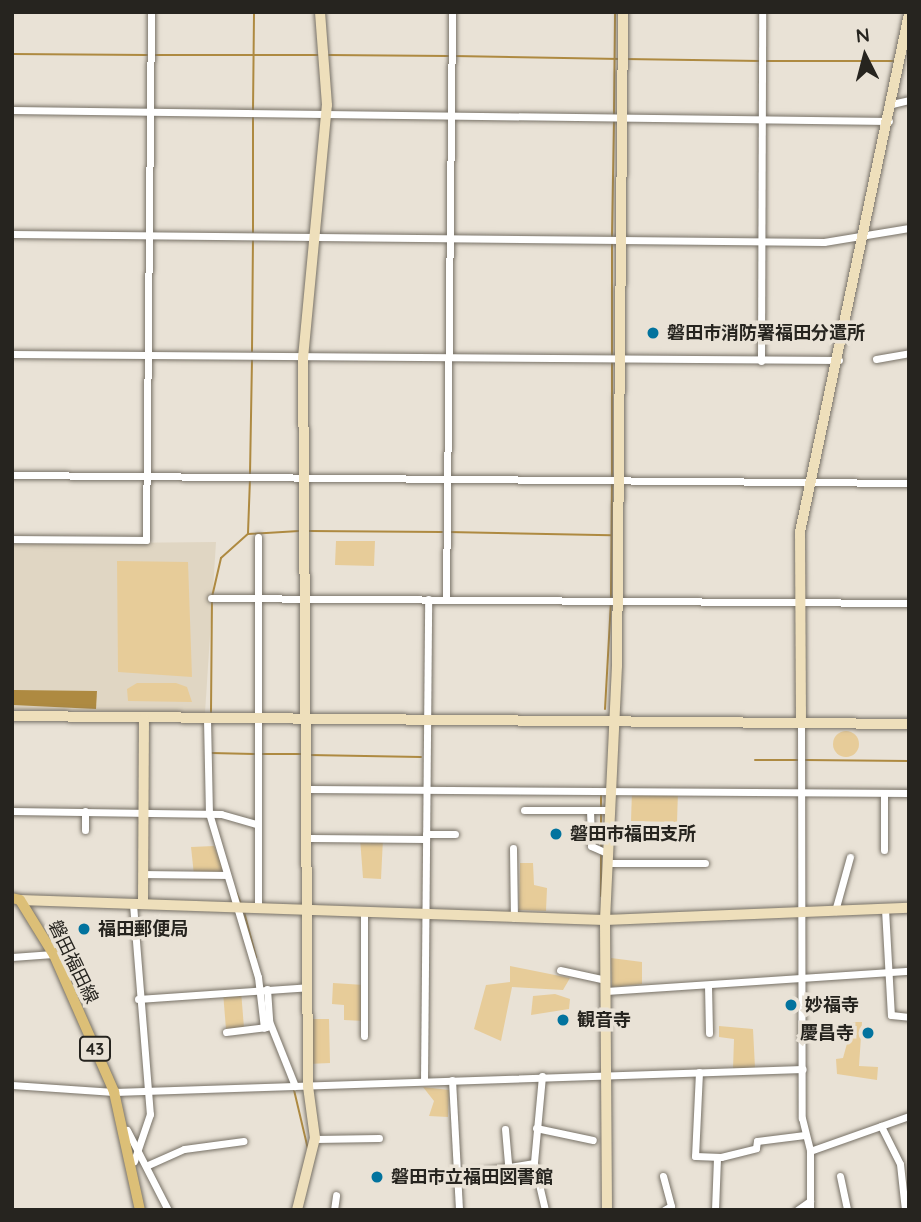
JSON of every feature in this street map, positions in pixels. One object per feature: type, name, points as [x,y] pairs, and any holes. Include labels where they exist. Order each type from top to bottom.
[{"type":"main road","name":"磐田福田線","points":[[16,899],[53,954],[114,1092],[134,1161],[140,1210]]},
{"type":"street","points":[[12,539],[146,540],[151,12]]},
{"type":"street","points":[[298,1210],[315,1139],[308,1086],[310,720],[303,358],[326,114],[320,12]]},
{"type":"street","points":[[446,600],[452,12]]},
{"type":"street","points":[[623,12],[617,600],[609,791],[599,810],[591,846],[605,857],[705,863]]},
{"type":"street","points":[[761,361],[762,12]]},
{"type":"street","points":[[810,1210],[810,1151],[805,1135],[803,1069],[800,532],[840,360],[909,15]]},
{"type":"street","points":[[892,104],[909,100]]},
{"type":"street","points":[[12,110],[889,121]]},
{"type":"street","points":[[12,234],[760,240],[865,237],[909,228]]},
{"type":"street","points":[[876,359],[909,353]]},
{"type":"street","points":[[12,354],[840,360]]},
{"type":"street","points":[[12,475],[909,483]]},
{"type":"street","points":[[258,537],[258,909]]},
{"type":"street","points":[[211,598],[909,603]]},
{"type":"street","points":[[424,1081],[428,599]]},
{"type":"street","points":[[12,716],[909,724]]},
{"type":"street","points":[[134,1161],[141,1151],[149,1091],[138,999],[138,904],[143,874],[144,719]]},
{"type":"street","points":[[207,719],[209,813],[263,989],[268,1027],[295,1086]]},
{"type":"street","points":[[310,789],[909,793]]},
{"type":"street","points":[[884,793],[884,850]]},
{"type":"street","points":[[524,810],[599,810]]},
{"type":"street","points":[[599,810],[605,857],[603,983],[608,1074],[607,1210]]},
{"type":"street","points":[[12,811],[209,813],[256,824]]},
{"type":"street","points":[[85,811],[85,831]]},
{"type":"street","points":[[310,838],[455,834]]},
{"type":"street","points":[[513,848],[513,918]]},
{"type":"street","points":[[835,911],[850,857]]},
{"type":"street","points":[[143,874],[226,875]]},
{"type":"street","points":[[16,899],[364,914],[605,920],[909,908]]},
{"type":"street","points":[[885,909],[891,1015],[909,1017]]},
{"type":"street","points":[[364,914],[364,1035]]},
{"type":"street","points":[[12,957],[53,954]]},
{"type":"street","points":[[560,970],[603,983],[708,985],[909,971]]},
{"type":"street","points":[[708,985],[709,1033]]},
{"type":"street","points":[[138,999],[308,987]]},
{"type":"street","points":[[226,1032],[268,1027]]},
{"type":"street","points":[[12,1085],[114,1092],[803,1069]]},
{"type":"street","points":[[699,1072],[692,1152],[717,1157],[757,1148],[757,1141],[805,1135]]},
{"type":"street","points":[[542,1076],[534,1163],[545,1210]]},
{"type":"street","points":[[452,1080],[461,1175],[459,1210]]},
{"type":"street","points":[[810,1151],[909,1116]]},
{"type":"street","points":[[881,1126],[900,1164],[905,1210]]},
{"type":"street","points":[[536,1128],[593,1140]]},
{"type":"street","points":[[505,1129],[508,1167]]},
{"type":"street","points":[[127,1130],[141,1151],[168,1210]]},
{"type":"street","points":[[315,1139],[379,1138]]},
{"type":"street","points":[[148,1165],[184,1149],[243,1141]]},
{"type":"street","points":[[715,1210],[717,1157]]},
{"type":"street","points":[[461,1175],[534,1163]]},
{"type":"street","points":[[663,1176],[671,1206],[664,1210]]},
{"type":"street","points":[[839,1177],[847,1210]]},
{"type":"street","points":[[334,1210],[336,1195]]},
{"type":"street","points":[[797,1210],[810,1200]]},
{"type":"shaded area","points":[[336,541],[375,541],[374,566],[335,565]]},
{"type":"shaded area","points":[[216,542],[205,713],[12,709],[12,544]]},
{"type":"shaded area","points":[[117,561],[188,562],[192,677],[118,672]]},
{"type":"shaded area","points":[[137,683],[176,683],[187,687],[192,702],[128,701],[127,689]]},
{"type":"shaded area","points":[[14,690],[97,691],[96,709],[13,705]]},
{"type":"shaded area","points":[[846,731],[855,735],[859,744],[855,753],[846,757],[837,753],[833,744],[837,735]]},
{"type":"shaded area","points":[[632,791],[678,791],[677,822],[631,821]]},
{"type":"shaded area","points":[[360,838],[383,838],[381,879],[363,878]]},
{"type":"shaded area","points":[[214,846],[226,875],[194,875],[191,847]]},
{"type":"shaded area","points":[[520,863],[533,863],[534,885],[547,888],[546,911],[519,910]]},
{"type":"shaded area","points":[[611,958],[642,962],[642,984],[612,987]]},
{"type":"shaded area","points":[[510,966],[570,978],[563,990],[512,987],[501,1041],[474,1029],[486,985],[510,982]]},
{"type":"shaded area","points":[[333,983],[364,985],[364,1021],[344,1020],[344,1005],[332,1004]]},
{"type":"shaded area","points":[[241,991],[244,1028],[226,1029],[223,992]]},
{"type":"shaded area","points":[[555,994],[570,999],[569,1009],[531,1015],[533,996]]},
{"type":"shaded area","points":[[308,1019],[329,1019],[330,1063],[308,1064]]},
{"type":"shaded area","points":[[853,1022],[862,1022],[859,1066],[878,1067],[877,1080],[837,1074],[836,1059],[843,1058]]},
{"type":"shaded area","points":[[719,1026],[753,1029],[755,1068],[733,1069],[734,1039],[719,1037]]},
{"type":"shaded area","points":[[423,1087],[449,1090],[448,1117],[429,1116],[434,1101]]},
{"type":"waterway","points":[[253,110],[254,12]]},
{"type":"waterway","points":[[614,114],[615,12]]},
{"type":"waterway","points":[[12,54],[147,55]]},
{"type":"waterway","points":[[153,55],[319,55]]},
{"type":"waterway","points":[[328,55],[448,56]]},
{"type":"waterway","points":[[454,56],[620,59]]},
{"type":"waterway","points":[[625,59],[760,61]]},
{"type":"waterway","points":[[765,61],[894,61]]},
{"type":"waterway","points":[[253,116],[253,232]]},
{"type":"waterway","points":[[612,236],[614,119]]},
{"type":"waterway","points":[[252,351],[253,238]]},
{"type":"waterway","points":[[612,242],[612,355]]},
{"type":"waterway","points":[[250,474],[252,357]]},
{"type":"waterway","points":[[612,361],[612,478]]},
{"type":"waterway","points":[[248,533],[250,479]]},
{"type":"waterway","points":[[611,597],[612,483]]},
{"type":"waterway","points":[[212,597],[221,558],[248,534],[299,531]]},
{"type":"waterway","points":[[308,531],[442,532]]},
{"type":"waterway","points":[[448,532],[611,535]]},
{"type":"waterway","points":[[211,712],[212,602]]},
{"type":"waterway","points":[[605,709],[611,602]]},
{"type":"waterway","points":[[211,753],[254,754]]},
{"type":"waterway","points":[[260,754],[303,754]]},
{"type":"waterway","points":[[309,755],[421,757]]},
{"type":"waterway","points":[[755,760],[799,760]]},
{"type":"waterway","points":[[805,760],[909,761]]},
{"type":"waterway","points":[[601,796],[601,808]]},
{"type":"waterway","points":[[601,814],[601,847]]},
{"type":"waterway","points":[[601,852],[601,896]]},
{"type":"waterway","points":[[236,892],[241,904]]},
{"type":"waterway","points":[[244,912],[256,957]]},
{"type":"waterway","points":[[294,1090],[308,1149]]},
{"type":"place","name":"磐田市消防署福田分遣所","points":[[653,333]]},
{"type":"place","name":"磐田市福田支所","points":[[556,834]]},
{"type":"place","name":"福田郵便局","points":[[84,929]]},
{"type":"place","name":"妙福寺","points":[[791,1005]]},
{"type":"place","name":"観音寺","points":[[563,1020]]},
{"type":"place","name":"慶昌寺","points":[[868,1033]]},
{"type":"place","name":"磐田市立福田図書館","points":[[377,1177]]}]
